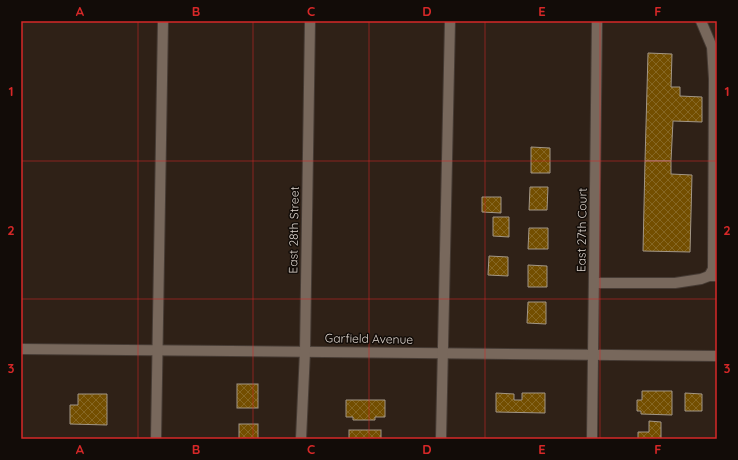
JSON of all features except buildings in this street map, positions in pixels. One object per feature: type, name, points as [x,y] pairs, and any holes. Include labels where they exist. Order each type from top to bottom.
[{"type":"street","points":[[156,439],[163,21]]},
{"type":"street","name":"East 28th Street","points":[[301,439],[305,351],[310,21]]},
{"type":"street","points":[[441,439],[450,21]]},
{"type":"street","name":"East 27th Court","points":[[592,439],[597,21]]},
{"type":"street","points":[[594,283],[675,283],[713,276],[714,78],[712,47],[701,21]]},
{"type":"street","name":"Garfield Avenue","points":[[21,349],[717,356]]}]
